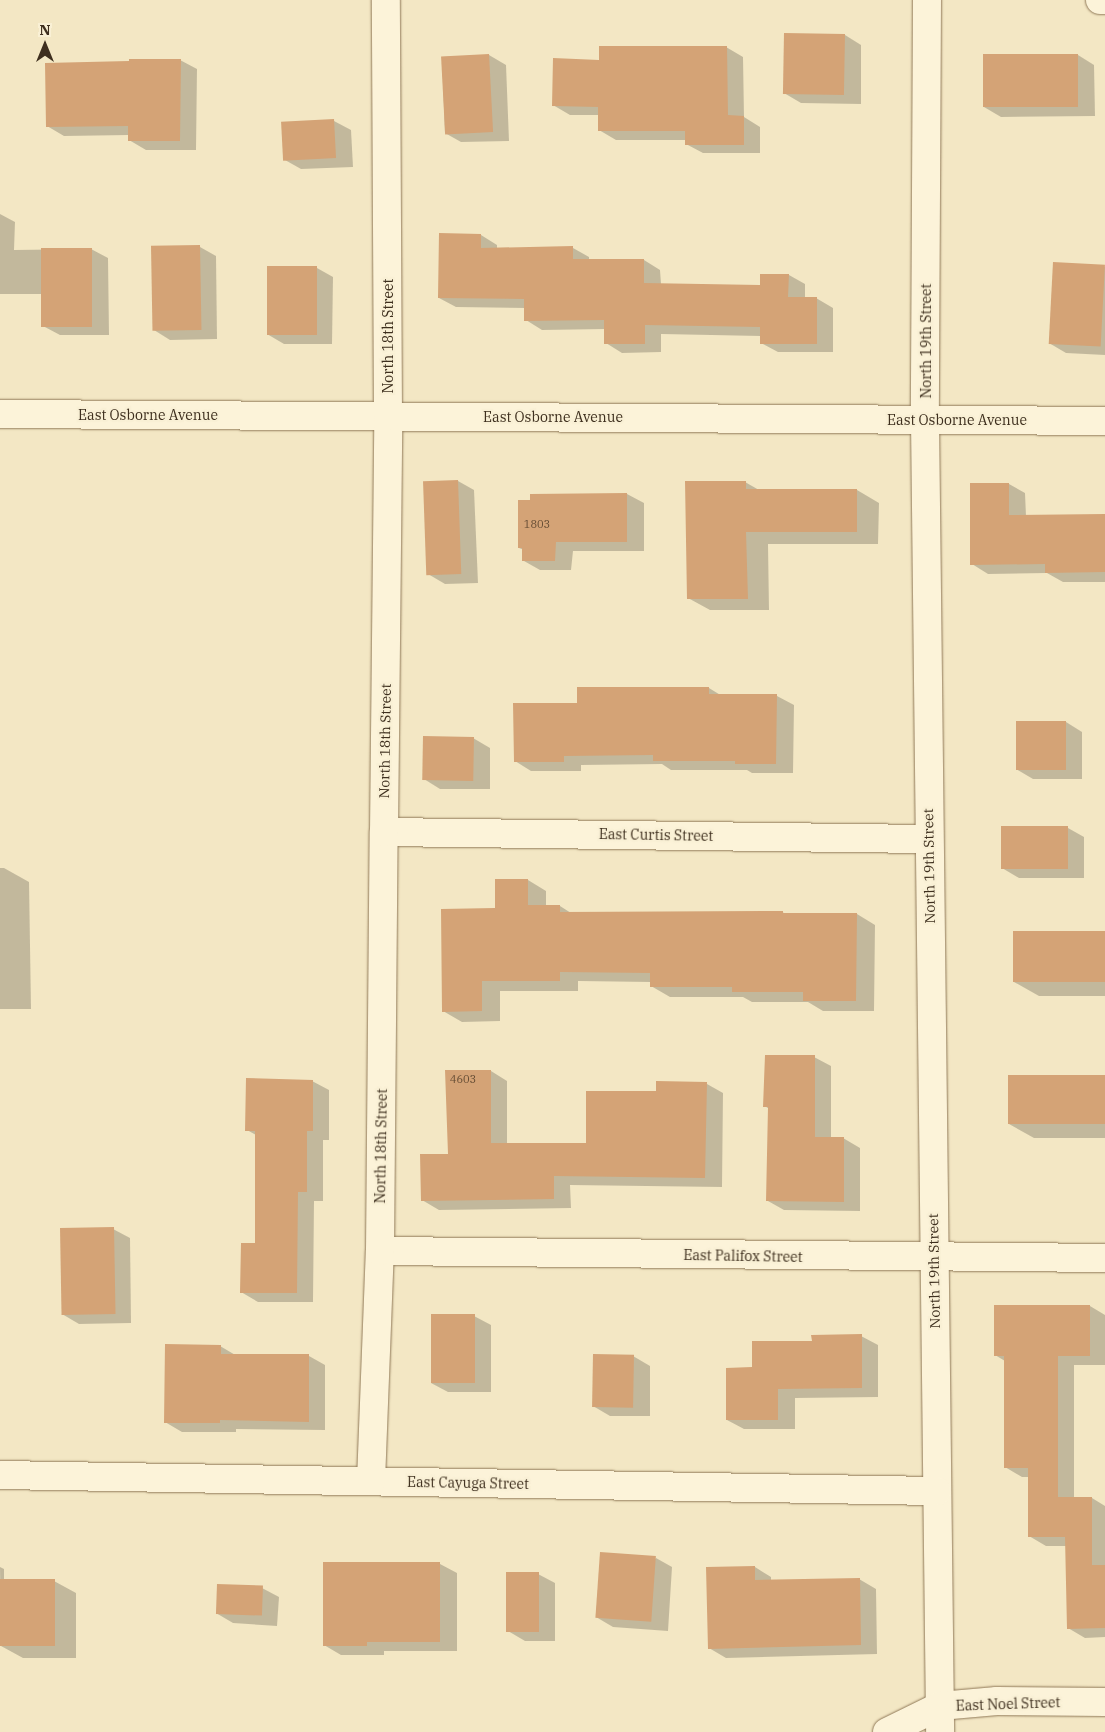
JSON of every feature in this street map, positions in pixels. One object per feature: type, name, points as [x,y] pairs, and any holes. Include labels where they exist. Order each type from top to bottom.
[{"type":"street","name":"North 18th Street","points":[[371,1481],[380,1252],[388,416],[386,0]]},
{"type":"street","name":"North 19th Street","points":[[927,0],[925,420],[928,839],[940,1719]]},
{"type":"street","points":[[1100,0],[1105,0]]},
{"type":"street","name":"East Osborne Avenue","points":[[0,414],[1105,421]]},
{"type":"street","name":"East Curtis Street","points":[[384,832],[928,839]]},
{"type":"street","name":"East Palifox Street","points":[[380,1252],[1105,1258]]},
{"type":"street","name":"East Cayuga Street","points":[[0,1475],[937,1491]]},
{"type":"street","name":"East Noel Street","points":[[887,1732],[940,1719],[997,1701],[1105,1702]]},
{"type":"building","points":[[784,33],[845,34],[844,95],[783,94]]},
{"type":"building","points":[[599,46],[727,46],[728,115],[744,116],[744,145],[685,145],[685,131],[598,131],[598,107],[552,106],[553,58],[599,60]]},
{"type":"building","points":[[489,54],[493,132],[445,134],[441,57]]},
{"type":"building","points":[[983,54],[1078,54],[1078,107],[983,107]]},
{"type":"building","points":[[129,59],[181,59],[180,141],[128,141],[128,126],[46,127],[45,63],[129,61]]},
{"type":"building","points":[[334,119],[336,158],[283,161],[281,122]]},
{"type":"building","points":[[439,233],[481,234],[481,248],[573,246],[573,259],[644,259],[644,283],[760,285],[760,274],[789,274],[788,297],[817,297],[817,344],[760,344],[760,327],[645,325],[645,344],[604,344],[604,320],[524,321],[524,299],[438,298]]},
{"type":"building","points":[[200,245],[201,330],[152,331],[151,246]]},
{"type":"building","points":[[41,248],[92,248],[92,327],[41,327]]},
{"type":"building","points":[[1053,262],[1105,265],[1101,347],[1049,344]]},
{"type":"building","points":[[267,266],[317,266],[317,335],[267,335]]},
{"type":"building","points":[[458,480],[461,574],[426,575],[423,481]]},
{"type":"building","points":[[685,481],[746,481],[746,489],[857,489],[857,532],[746,532],[748,599],[687,599]]},
{"type":"building","points":[[970,483],[1009,483],[1009,515],[1105,514],[1105,572],[1045,573],[1045,564],[970,565]]},
{"type":"building","points":[[627,493],[627,542],[556,542],[555,561],[522,561],[522,548],[518,548],[518,500],[530,500],[530,494]]},
{"type":"building","points":[[577,687],[709,687],[709,694],[777,694],[776,764],[735,764],[735,761],[653,761],[653,755],[564,756],[564,762],[514,762],[513,703],[577,703]]},
{"type":"building","points":[[1016,721],[1066,721],[1066,770],[1016,770]]},
{"type":"building","points":[[423,736],[474,737],[473,781],[422,780]]},
{"type":"building","points":[[1001,826],[1068,826],[1068,869],[1001,869]]},
{"type":"building","points":[[495,879],[528,879],[528,905],[560,905],[560,912],[783,911],[783,913],[857,913],[856,1001],[803,1001],[803,992],[732,992],[732,987],[650,987],[650,973],[560,972],[560,981],[482,981],[482,1011],[442,1012],[441,909],[495,908]]},
{"type":"building","points":[[1013,931],[1105,931],[1105,982],[1013,982]]},
{"type":"building","points":[[765,1055],[815,1055],[815,1137],[844,1137],[844,1202],[766,1201],[768,1107],[763,1107]]},
{"type":"building","points":[[445,1070],[491,1070],[491,1143],[586,1143],[586,1091],[656,1091],[656,1081],[707,1082],[705,1178],[554,1176],[554,1199],[421,1201],[420,1154],[448,1154]]},
{"type":"building","points":[[1008,1075],[1105,1075],[1105,1124],[1008,1124]]},
{"type":"building","points":[[246,1078],[313,1080],[313,1131],[307,1131],[307,1192],[298,1192],[297,1293],[240,1293],[241,1243],[255,1243],[255,1131],[245,1131]]},
{"type":"building","points":[[114,1227],[116,1314],[62,1315],[60,1228]]},
{"type":"building","points":[[994,1305],[1090,1305],[1090,1356],[1058,1356],[1058,1497],[1092,1497],[1092,1565],[1105,1565],[1105,1628],[1067,1629],[1065,1537],[1028,1537],[1028,1468],[1004,1468],[1004,1356],[994,1356]]},
{"type":"building","points":[[431,1314],[475,1314],[475,1383],[431,1383]]},
{"type":"building","points":[[862,1334],[862,1388],[778,1389],[778,1420],[726,1420],[726,1368],[752,1367],[752,1341],[812,1341],[811,1335]]},
{"type":"building","points":[[165,1344],[221,1345],[221,1354],[309,1354],[309,1422],[220,1420],[220,1423],[164,1423]]},
{"type":"building","points":[[593,1354],[634,1355],[633,1408],[592,1407]]},
{"type":"building","points":[[600,1552],[656,1556],[651,1622],[595,1618]]},
{"type":"building","points":[[323,1562],[440,1562],[440,1642],[367,1642],[367,1646],[323,1646]]},
{"type":"building","points":[[755,1566],[755,1580],[860,1578],[861,1645],[708,1649],[706,1567]]},
{"type":"building","points":[[506,1572],[539,1572],[539,1632],[506,1632]]},
{"type":"building","points":[[0,1579],[55,1579],[55,1646],[0,1646]]},
{"type":"building","points":[[217,1584],[263,1586],[262,1616],[216,1614]]}]
